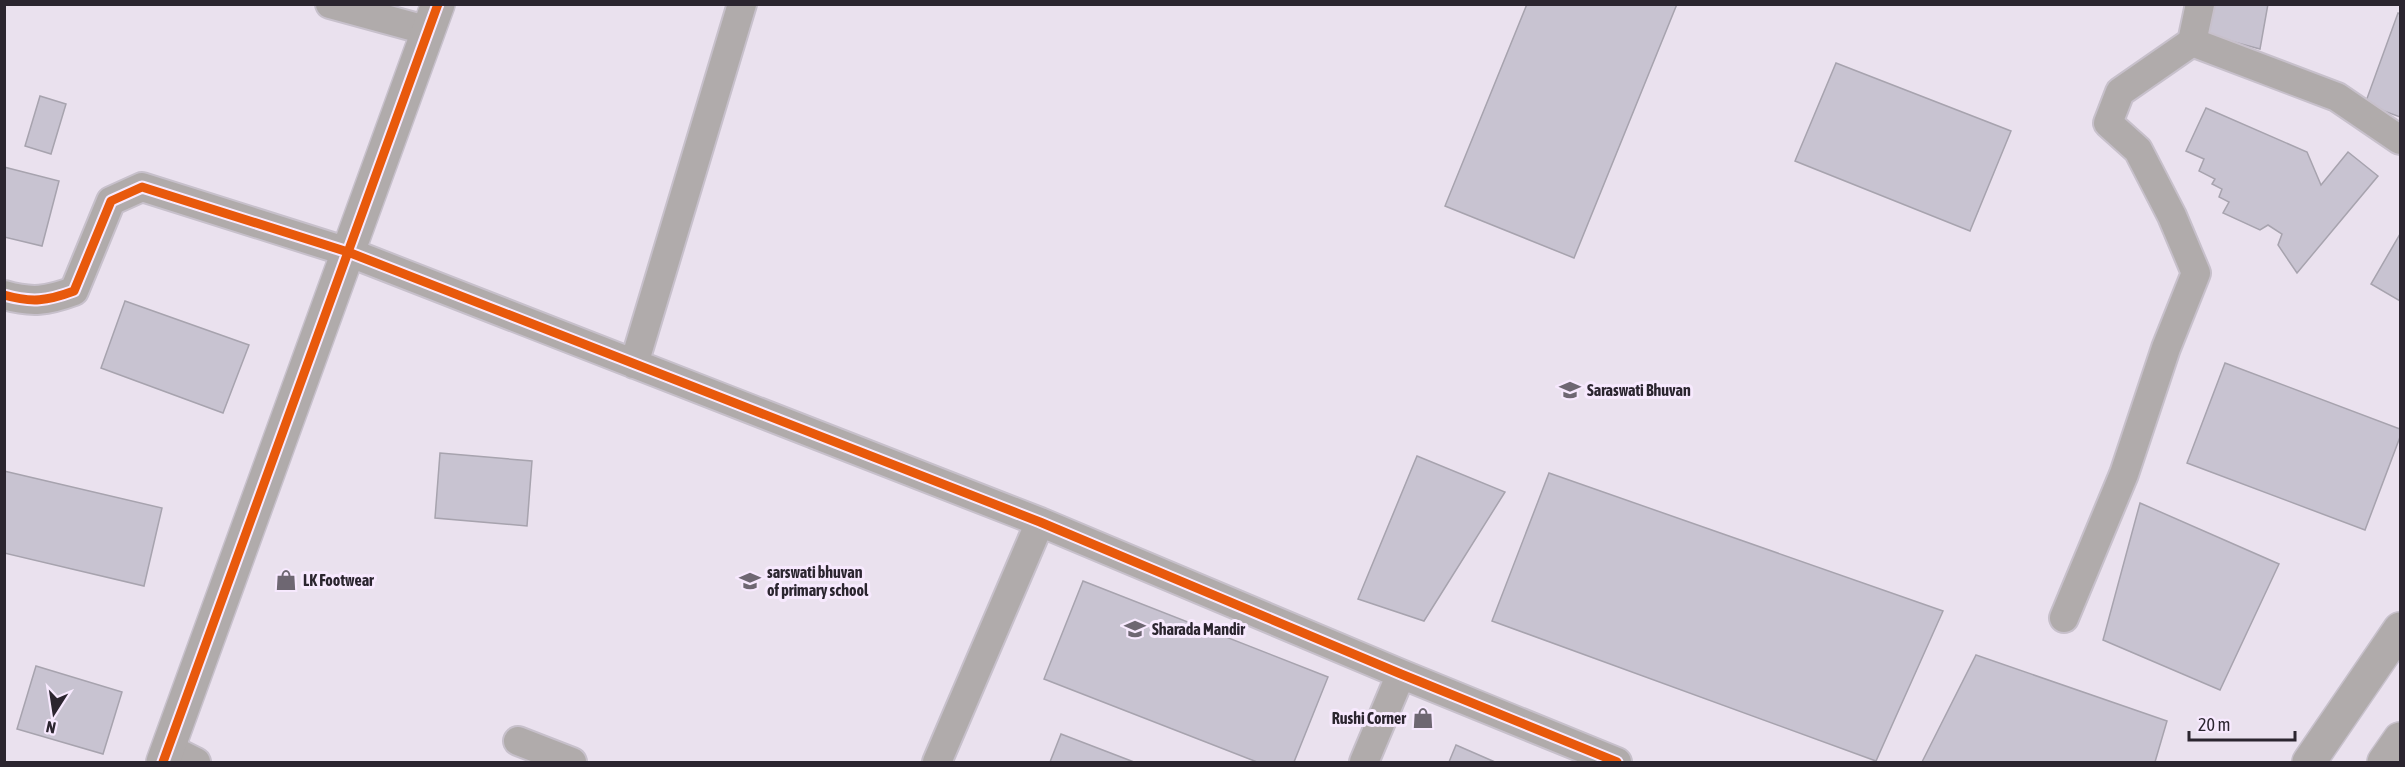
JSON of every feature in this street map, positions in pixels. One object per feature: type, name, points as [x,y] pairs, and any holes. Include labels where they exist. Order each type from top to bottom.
[{"type":"street","points":[[176,758],[348,252],[434,18],[330,4]]},
{"type":"street","points":[[634,364],[742,4]]},
{"type":"street","points":[[2064,618],[2124,474],[2166,348],[2196,273],[2172,216],[2138,150],[2108,123],[2120,92],[2192,42],[2200,4]]},
{"type":"street","points":[[2192,42],[2337,97],[2400,140]]},
{"type":"street","points":[[4,295],[27,302],[54,298],[74,291],[111,201],[142,187],[348,252],[1040,522],[1617,762]]},
{"type":"street","points":[[937,762],[1040,522]]},
{"type":"street","points":[[2309,762],[2400,629]]},
{"type":"street","points":[[1364,762],[1401,674]]},
{"type":"street","points":[[2384,762],[2400,739]]},
{"type":"street","points":[[518,741],[572,762]]},
{"type":"building","points":[[1527,4],[1677,4],[1574,258],[1445,206]]},
{"type":"building","points":[[2211,4],[2268,4],[2260,49],[2208,35]]},
{"type":"building","points":[[2398,13],[2400,14],[2400,117],[2365,104]]},
{"type":"building","points":[[1836,63],[2011,131],[1970,231],[1795,161]]},
{"type":"building","points":[[40,96],[66,104],[51,154],[25,146]]},
{"type":"building","points":[[2206,108],[2307,152],[2321,185],[2348,152],[2378,176],[2297,273],[2278,245],[2282,234],[2268,225],[2260,230],[2223,213],[2229,202],[2219,197],[2222,189],[2212,184],[2215,179],[2199,171],[2204,159],[2186,151]]},
{"type":"building","points":[[4,167],[59,181],[42,246],[4,237]]},
{"type":"building","points":[[2400,234],[2400,301],[2371,284]]},
{"type":"building","points":[[125,301],[249,345],[223,413],[101,368]]},
{"type":"building","points":[[2225,363],[2400,429],[2400,437],[2365,530],[2187,463]]},
{"type":"building","points":[[440,453],[532,461],[527,526],[435,518]]},
{"type":"building","points":[[1417,456],[1505,492],[1424,621],[1358,599]]},
{"type":"building","points":[[4,471],[162,508],[144,586],[4,553]]},
{"type":"building","points":[[1549,473],[1943,611],[1876,761],[1492,621]]},
{"type":"building","points":[[2140,503],[2279,564],[2220,690],[2103,640]]},
{"type":"building","name":"Sharada Mandir","points":[[1083,581],[1328,677],[1294,762],[1257,762],[1044,679]]},
{"type":"building","points":[[1976,655],[2167,721],[2155,762],[1922,762]]},
{"type":"building","points":[[36,666],[122,692],[103,754],[17,729]]},
{"type":"building","points":[[1061,734],[1134,762],[1050,762]]},
{"type":"building","points":[[1456,745],[1495,762],[1449,762]]},
{"type":"cycle path","points":[[163,762],[438,4]]},
{"type":"cycle path","points":[[4,295],[39,300],[74,291],[111,201],[142,187],[348,252],[1040,522],[1617,762]]},
{"type":"place","name":"Saraswati Bhuvan","points":[[1570,390]]},
{"type":"place","name":"LK Footwear","points":[[286,580]]},
{"type":"place","name":"sarswati bhuvan of primary school","points":[[750,581]]},
{"type":"place","name":"Sharada Mandir","points":[[1135,629]]},
{"type":"place","name":"Rushi Corner","points":[[1423,718]]}]
